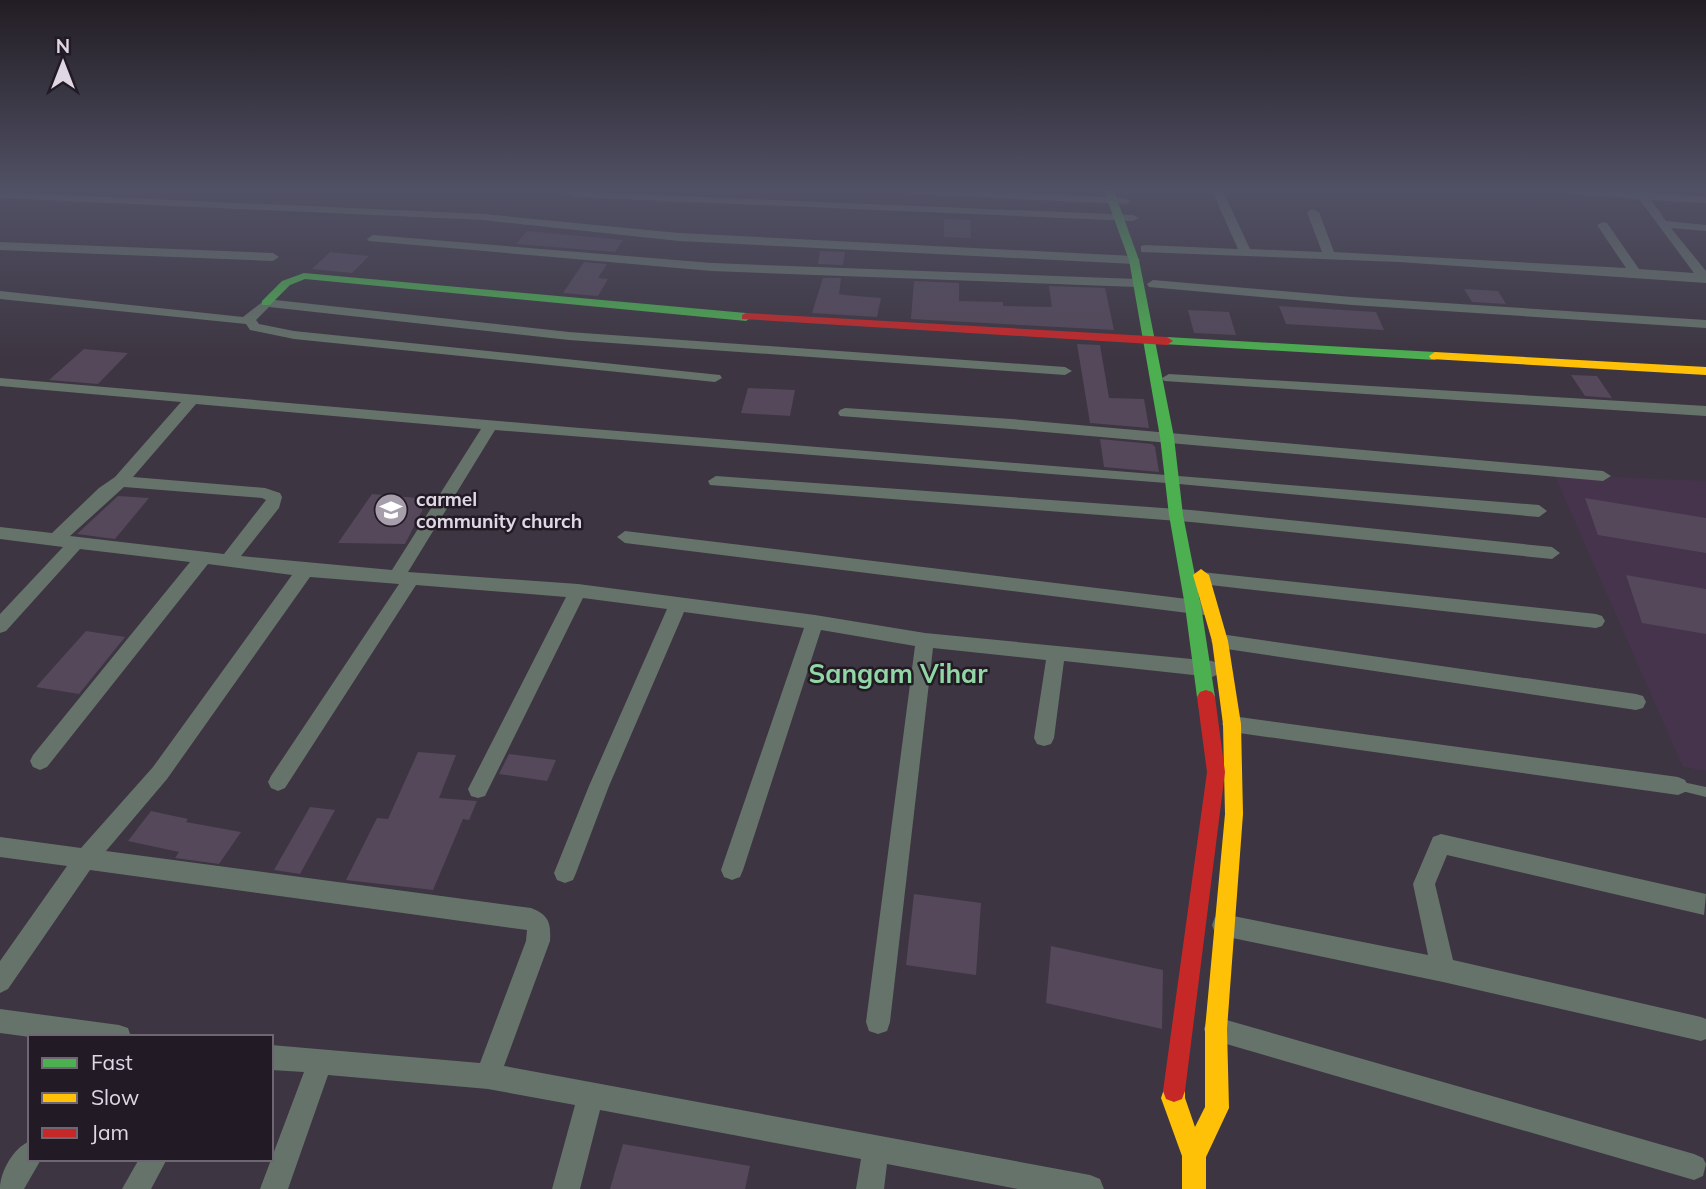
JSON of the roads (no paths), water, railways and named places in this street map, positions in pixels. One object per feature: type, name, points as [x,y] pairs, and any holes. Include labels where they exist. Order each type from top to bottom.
[{"type":"street","points":[[12,246],[273,257]]},
{"type":"street","points":[[464,246],[712,267],[1145,283],[1366,302],[1706,324]]},
{"type":"street","points":[[921,246],[1139,255],[1246,253],[1330,256],[1705,278]]},
{"type":"street","points":[[1136,246],[1174,438],[1184,515],[1202,607],[1220,640],[1222,670],[1232,724],[1234,814],[1216,1029],[1217,1108],[1194,1156]]},
{"type":"street","points":[[1243,246],[1246,253]]},
{"type":"street","points":[[1326,246],[1330,256]]},
{"type":"street","points":[[1618,246],[1635,272]]},
{"type":"street","points":[[1679,246],[1705,278]]},
{"type":"street","points":[[249,320],[286,283],[304,276],[715,315],[1706,371]]},
{"type":"street","points":[[0,295],[249,320],[255,327],[294,335],[715,378]]},
{"type":"street","points":[[266,303],[569,336],[1065,371]]},
{"type":"street","points":[[1156,342],[1169,379],[1174,438]]},
{"type":"street","points":[[1169,379],[1706,411]]},
{"type":"street","points":[[3,385],[1180,480],[1539,512]]},
{"type":"street","points":[[54,541],[105,492],[121,481],[192,399]]},
{"type":"street","points":[[845,413],[1174,438],[1603,476]]},
{"type":"street","points":[[278,782],[403,580],[491,425]]},
{"type":"street","points":[[121,481],[265,493],[274,497],[273,504],[229,560]]},
{"type":"street","points":[[716,481],[1184,515],[1552,553]]},
{"type":"street","points":[[1184,515],[1201,578],[1202,668],[1216,772],[1173,1098],[1194,1156],[1194,1189]]},
{"type":"street","points":[[0,533],[305,570],[578,592],[815,622],[925,640],[1222,670]]},
{"type":"street","points":[[625,537],[1202,607]]},
{"type":"street","points":[[0,626],[75,544]]},
{"type":"street","points":[[40,761],[204,557]]},
{"type":"street","points":[[0,981],[85,859],[160,773],[305,570]]},
{"type":"street","points":[[1201,578],[1596,621]]},
{"type":"street","points":[[478,789],[578,592]]},
{"type":"street","points":[[565,873],[599,786],[678,604]]},
{"type":"street","points":[[732,870],[815,622]]},
{"type":"street","points":[[878,1022],[925,640]]},
{"type":"street","points":[[1220,640],[1636,702]]},
{"type":"street","points":[[1044,738],[1056,653]]},
{"type":"street","points":[[1232,724],[1678,786]]},
{"type":"street","points":[[1443,970],[1424,884],[1441,844],[1703,904]]},
{"type":"street","points":[[0,847],[535,921],[539,925],[538,941],[488,1076]]},
{"type":"street","points":[[1223,925],[1443,970],[1701,1029]]},
{"type":"street","points":[[0,1021],[101,1035]]},
{"type":"street","points":[[1216,1029],[1693,1167]]},
{"type":"street","points":[[273,1057],[488,1076],[1090,1189]]},
{"type":"street","points":[[274,1189],[320,1063]]},
{"type":"street","points":[[566,1189],[591,1095]]},
{"type":"street","points":[[870,1189],[876,1150]]},
{"type":"street","points":[[8,1189],[28,1157]]},
{"type":"street","points":[[136,1189],[153,1161]]},
{"type":"lane","points":[[1678,786],[1706,792]]},
{"type":"place","name":"carmel community church","points":[[391,510]]},
{"type":"district","name":"Sangam Vihar","points":[[898,674]]}]
